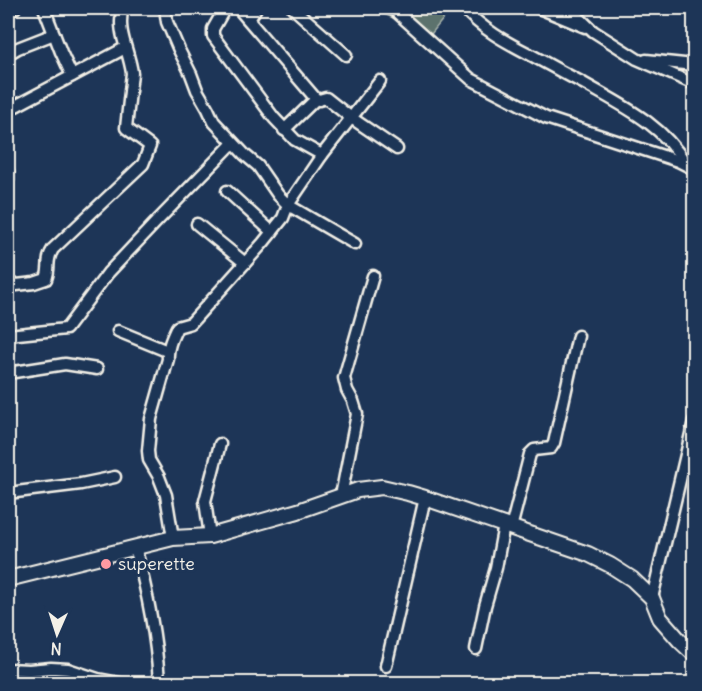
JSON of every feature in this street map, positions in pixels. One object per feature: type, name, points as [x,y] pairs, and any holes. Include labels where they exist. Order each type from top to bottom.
[{"type":"street","points":[[8,12],[15,8]]},
{"type":"street","points":[[44,8],[72,76]]},
{"type":"street","points":[[8,286],[46,279],[48,257],[53,249],[143,164],[150,146],[126,128],[132,73],[121,35],[123,8]]},
{"type":"street","points":[[165,8],[167,22],[214,123],[258,166],[278,195],[288,205],[356,244]]},
{"type":"street","points":[[225,8],[213,29],[213,36],[284,130],[295,140],[322,155]]},
{"type":"street","points":[[237,8],[316,99]]},
{"type":"street","points":[[249,20],[256,8]]},
{"type":"street","points":[[293,8],[346,55]]},
{"type":"street","points":[[392,8],[471,79],[546,118],[678,160],[690,167]]},
{"type":"street","points":[[464,8],[470,16],[494,34],[643,118],[665,138],[690,167]]},
{"type":"street","points":[[539,8],[593,31],[637,59],[694,84]]},
{"type":"street","points":[[569,8],[593,31]]},
{"type":"street","points":[[8,54],[54,34]]},
{"type":"street","points":[[8,110],[126,48]]},
{"type":"street","points":[[637,59],[694,65]]},
{"type":"street","points":[[173,538],[164,489],[149,460],[148,452],[151,419],[168,359],[167,351],[177,327],[191,323],[272,232],[322,155],[380,81]]},
{"type":"street","points":[[284,130],[316,99],[326,98],[397,149]]},
{"type":"street","points":[[8,335],[66,329],[108,273],[233,143]]},
{"type":"street","points":[[8,171],[8,180]]},
{"type":"street","points":[[227,191],[272,232]]},
{"type":"street","points":[[197,224],[245,263]]},
{"type":"street","points":[[341,496],[357,414],[344,378],[373,276]]},
{"type":"street","points":[[118,331],[167,351]]},
{"type":"street","points":[[476,649],[485,606],[531,454],[534,450],[551,448],[554,443],[578,336]]},
{"type":"street","points":[[8,373],[65,364],[97,369]]},
{"type":"street","points":[[652,598],[694,421]]},
{"type":"street","points":[[210,536],[205,501],[220,444]]},
{"type":"street","points":[[8,493],[81,484],[115,477]]},
{"type":"street","points":[[8,579],[173,538],[210,536],[298,511],[358,490],[382,487],[425,498],[508,526],[588,554],[618,569],[652,598],[660,618],[680,641],[694,652]]},
{"type":"street","points":[[386,666],[425,498]]},
{"type":"street","points":[[135,547],[157,650],[159,681],[154,684]]},
{"type":"street","points":[[8,669],[68,669],[94,678],[125,684]]},
{"type":"green space","points":[[370,8],[452,8],[431,34]]},
{"type":"place","name":"superette","points":[[106,564]]}]
